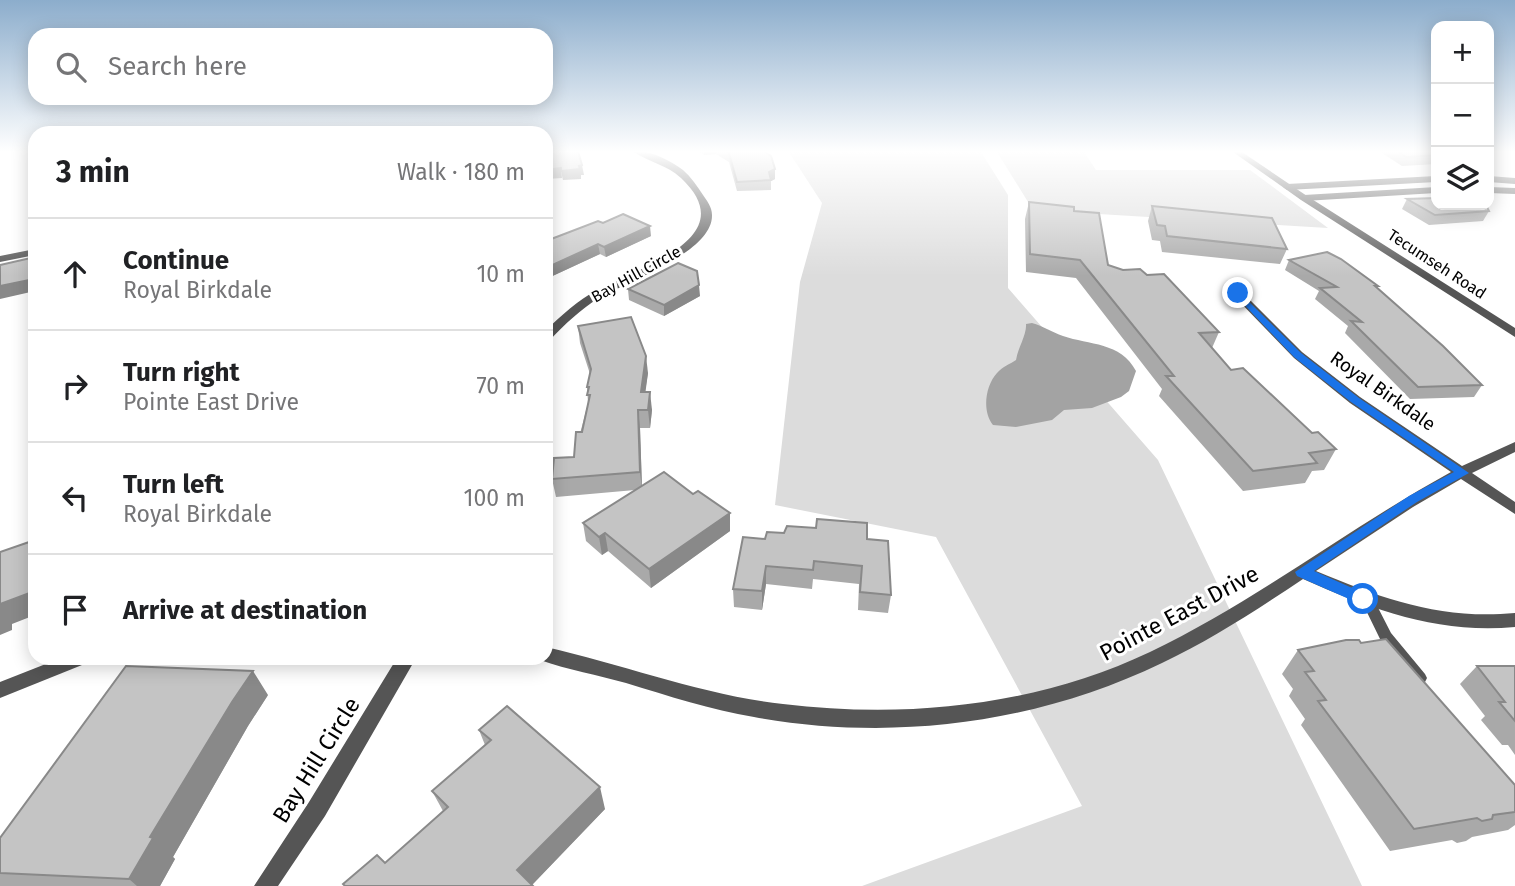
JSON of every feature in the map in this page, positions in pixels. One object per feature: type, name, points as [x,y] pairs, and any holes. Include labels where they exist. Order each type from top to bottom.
[{"type":"street","name":"Bay Hill Circle","points":[[553,330],[571,312],[598,293],[679,252],[704,227],[707,209],[698,193]]},
{"type":"street","name":"Tecumseh Road","points":[[1297,193],[1515,333]]},
{"type":"street","points":[[1304,198],[1381,193]]},
{"type":"street","points":[[0,259],[28,253]]},
{"type":"street","name":"Royal Birkdale","points":[[1238,293],[1298,355],[1355,400],[1515,509]]},
{"type":"street","name":"Pointe East Drive","points":[[553,656],[589,664],[663,687],[781,713],[869,720],[979,714],[1039,702],[1115,678],[1202,633],[1302,572],[1413,499],[1515,447]]},
{"type":"street","points":[[1302,572],[1367,600],[1414,614],[1469,623],[1515,620]]},
{"type":"street","points":[[0,690],[63,665]]},
{"type":"street","name":"Bay Hill Circle","points":[[265,886],[317,809],[403,665]]},
{"type":"lane","points":[[1367,600],[1386,637],[1429,690]]},
{"type":"shaded area","points":[[816,193],[1007,193],[1008,288],[1158,460],[1362,886],[862,886],[1082,806],[936,537],[775,505],[800,282],[822,203]]},
{"type":"shaded area","points":[[1023,193],[1281,193],[1328,228],[1033,210]]},
{"type":"shaded area","points":[[1032,323],[1063,336],[1104,346],[1122,355],[1136,371],[1129,391],[1121,397],[1092,408],[1064,410],[1052,420],[1016,427],[993,425],[986,406],[990,385],[999,371],[1016,360],[1026,324]]},
{"type":"building","points":[[1431,198],[1431,210],[1489,211],[1435,215],[1407,199]]},
{"type":"building","points":[[1029,202],[1099,213],[1108,265],[1123,270],[1140,269],[1147,275],[1164,274],[1219,332],[1199,333],[1231,370],[1243,368],[1312,433],[1318,432],[1336,449],[1309,453],[1317,463],[1253,471],[1166,376],[1174,376],[1080,260],[1030,254]]},
{"type":"building","points":[[1152,206],[1272,218],[1287,249],[1167,236],[1165,226],[1157,225]]},
{"type":"building","points":[[623,214],[650,226],[604,247],[598,244],[553,265],[553,238],[598,221],[603,223]]},
{"type":"building","points":[[1327,252],[1378,286],[1375,286],[1443,346],[1482,385],[1418,387],[1351,321],[1362,322],[1320,288],[1337,287],[1289,260]]},
{"type":"building","points":[[28,259],[28,280],[0,286],[0,265]]},
{"type":"building","points":[[678,263],[697,271],[699,285],[664,305],[628,289]]},
{"type":"building","points":[[631,317],[646,356],[641,392],[650,392],[648,410],[638,410],[640,472],[553,479],[554,458],[574,457],[576,432],[582,432],[590,395],[587,395],[587,387],[591,369],[578,326]]},
{"type":"building","points":[[664,472],[693,494],[698,491],[730,513],[649,569],[605,533],[599,537],[583,523]]},
{"type":"building","points":[[817,519],[867,523],[867,539],[888,541],[891,595],[860,592],[862,566],[814,561],[813,570],[766,566],[762,591],[733,589],[743,537],[765,539],[767,532],[784,533],[787,526],[816,528]]},
{"type":"building","points":[[28,542],[28,594],[0,604],[0,552]]},
{"type":"building","points":[[1386,639],[1515,785],[1515,812],[1493,815],[1492,819],[1482,821],[1477,818],[1414,829],[1318,701],[1326,700],[1305,672],[1314,671],[1298,650],[1346,640],[1359,640],[1361,643]]},
{"type":"building","points":[[126,666],[253,671],[150,837],[153,838],[129,879],[0,873],[0,838]]},
{"type":"building","points":[[1477,666],[1515,666],[1515,721],[1499,702],[1505,702]]},
{"type":"building","points":[[507,706],[600,787],[517,870],[533,886],[345,886],[343,884],[377,855],[385,863],[448,807],[432,791],[491,740],[479,730]]},
{"type":"route","points":[[1238,293],[1298,355],[1355,400],[1463,473],[1413,499],[1302,572],[1363,599]]}]
